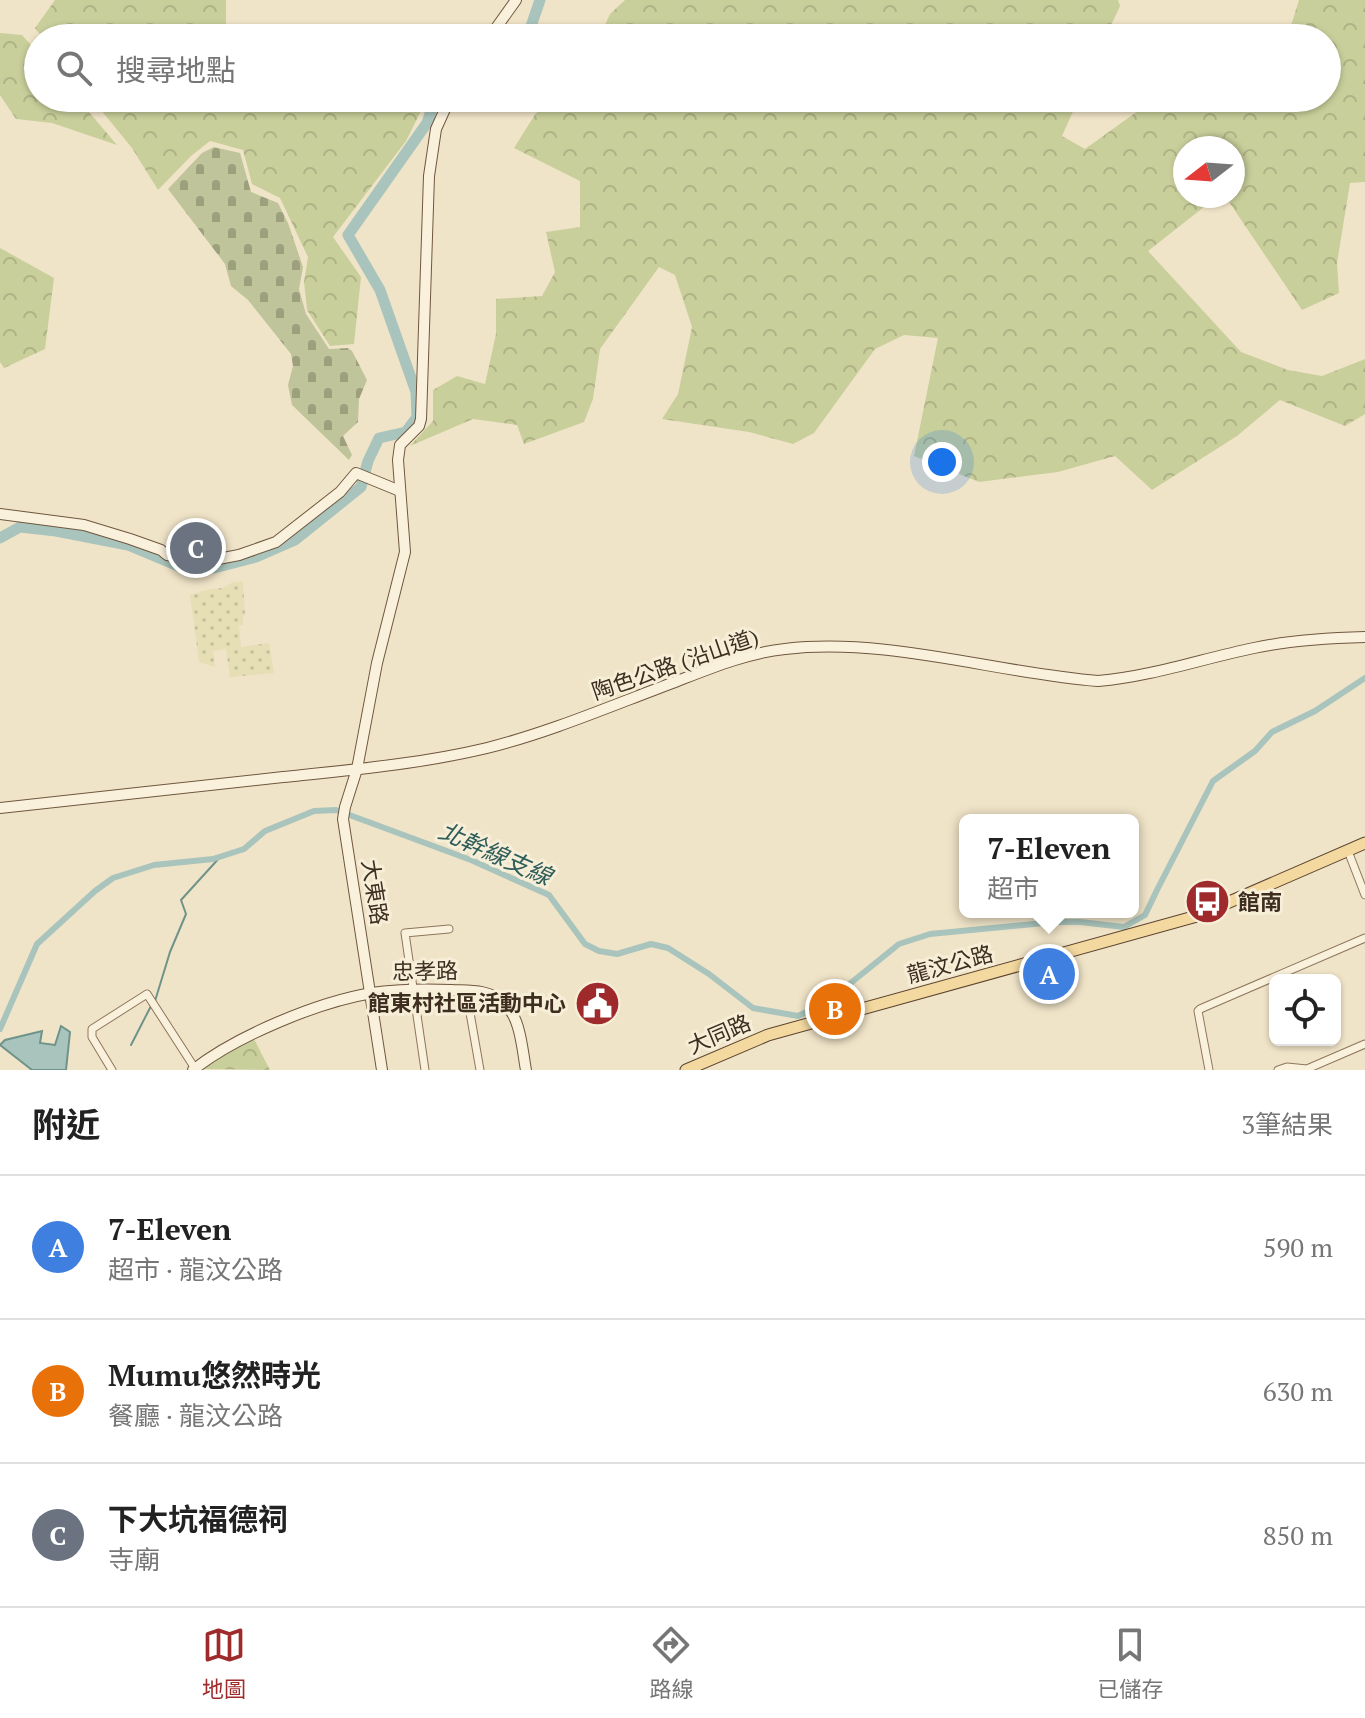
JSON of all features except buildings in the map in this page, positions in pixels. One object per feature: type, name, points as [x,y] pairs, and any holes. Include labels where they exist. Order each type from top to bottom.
[{"type":"main road","name":"龍汶公路","points":[[768,1035],[1197,916],[1365,843]]},
{"type":"main road","name":"大同路","points":[[686,1070],[768,1035]]},
{"type":"street","points":[[499,24],[516,0]]},
{"type":"street","points":[[357,769],[377,663],[405,552],[398,460],[400,445],[419,426],[421,419],[429,176],[436,129],[444,112]]},
{"type":"street","points":[[0,514],[84,525],[161,550],[167,555],[208,561],[239,555],[276,542],[340,492],[356,473],[400,491]]},
{"type":"street","name":"陶色公路 (沿山道)","points":[[0,808],[357,769],[487,748],[546,730],[718,665],[785,649],[859,648],[1098,681],[1165,671],[1254,648],[1324,638],[1365,637]]},
{"type":"street","name":"大東路","points":[[357,769],[344,810],[382,1070]]},
{"type":"street","points":[[1348,851],[1365,895]]},
{"type":"street","points":[[425,1070],[405,933],[449,929]]},
{"type":"street","points":[[1209,1070],[1200,1009],[1365,938]]},
{"type":"street","name":"忠孝路","points":[[195,1070],[262,1029],[327,1005],[371,993],[413,989],[484,991],[503,1001],[515,1020],[526,1070]]},
{"type":"street","points":[[466,990],[480,1070]]},
{"type":"street","points":[[112,1070],[92,1037],[92,1029],[147,994],[195,1070]]},
{"type":"street","points":[[1278,1070],[1287,1067],[1307,1070],[1365,1044]]},
{"type":"shaded area","points":[[233,582],[243,582],[245,614],[243,625],[239,626],[241,647],[269,643],[274,673],[230,677],[226,649],[213,651],[215,667],[199,662],[190,595],[223,588]]},
{"type":"green space","points":[[55,0],[226,0],[226,24],[38,24]]},
{"type":"green space","points":[[625,0],[1118,0],[1120,6],[1112,24],[605,24],[610,14]]},
{"type":"green space","points":[[1299,0],[1365,0],[1365,182],[1350,183],[1337,263],[1339,293],[1302,310],[1233,208],[1245,208],[1245,136],[1173,136],[1173,208],[1203,208],[1148,251],[1241,352],[1288,370],[1322,376],[1365,359],[1365,414],[1345,426],[1280,400],[1237,436],[1152,490],[1115,456],[1058,472],[979,482],[914,456],[938,338],[904,335],[875,349],[814,433],[793,444],[749,432],[662,419],[678,394],[692,327],[675,275],[659,267],[600,349],[593,399],[584,422],[524,444],[517,425],[473,419],[410,446],[433,421],[433,390],[457,376],[485,384],[496,334],[496,299],[542,296],[555,272],[546,232],[580,227],[580,181],[514,148],[536,113],[1073,112],[1062,136],[1085,149],[1137,112],[1341,112],[1341,24],[1292,24]]},
{"type":"green space","points":[[0,33],[22,35],[24,112],[89,112],[117,145],[52,123],[16,119],[0,95]]},
{"type":"green space","points":[[102,112],[420,112],[406,141],[333,237],[361,277],[354,344],[330,346],[307,310],[304,282],[308,257],[280,198],[252,184],[243,150],[210,141],[158,190],[132,148]]},
{"type":"green space","points":[[214,147],[240,153],[251,192],[278,203],[303,267],[299,289],[306,314],[329,349],[348,348],[352,351],[367,380],[359,399],[358,422],[343,436],[352,455],[349,460],[292,405],[288,385],[293,366],[291,354],[248,300],[231,286],[225,264],[168,189],[202,153]]},
{"type":"green space","points":[[0,248],[54,278],[45,349],[4,368],[0,362]]},
{"type":"green space","points":[[253,1037],[270,1070],[200,1069]]},
{"type":"water","points":[[61,1026],[70,1032],[66,1070],[32,1070],[0,1045],[5,1040],[42,1031],[40,1043],[55,1045]]},
{"type":"waterway","points":[[532,24],[540,0]]},
{"type":"waterway","points":[[0,538],[20,527],[56,531],[128,545],[183,568],[214,568],[256,557],[295,540],[361,487],[379,438],[406,432],[417,417],[416,392],[380,290],[348,235],[427,123],[431,112]]},
{"type":"waterway","name":"北幹線支線","points":[[0,1029],[37,944],[113,878],[154,865],[213,859],[244,849],[265,831],[314,811],[336,810],[471,860],[549,895],[585,944],[599,951],[617,954],[651,944],[668,948],[709,974],[753,1008],[798,1016],[826,1003],[899,944],[930,934],[1054,922],[1124,927],[1145,915],[1213,781],[1255,751],[1272,732],[1315,711],[1365,678]]},
{"type":"waterway","points":[[155,1001],[186,914],[181,900],[221,856]]},
{"type":"waterway","points":[[131,1045],[151,1006]]},
{"type":"place","name":"下大坑福德祠","points":[[196,548]]},
{"type":"place","name":"館南","points":[[1207,902]]},
{"type":"place","name":"7-Eleven","points":[[1049,974]]},
{"type":"place","name":"館東村社區活動中心","points":[[597,1003]]},
{"type":"place","name":"Mumu悠然時光","points":[[835,1009]]}]
